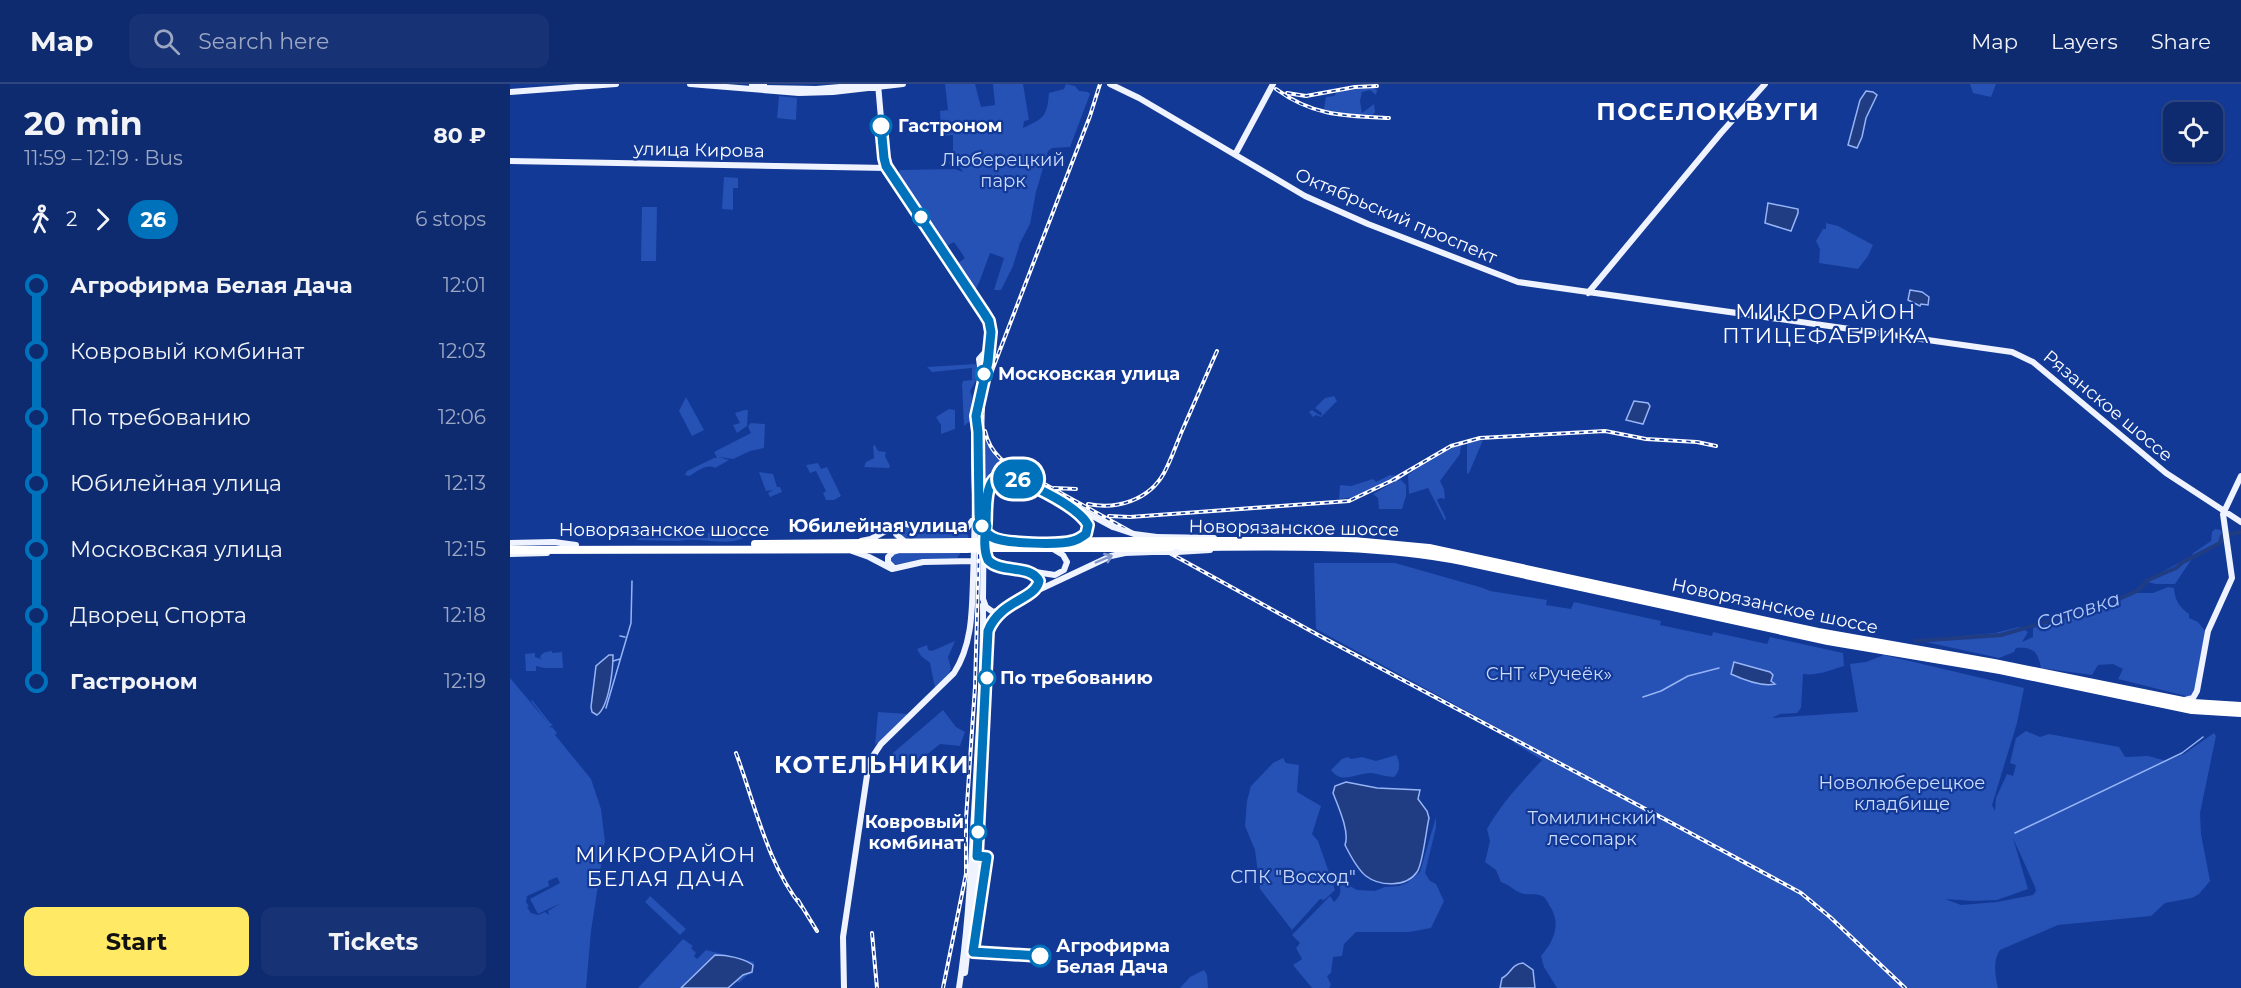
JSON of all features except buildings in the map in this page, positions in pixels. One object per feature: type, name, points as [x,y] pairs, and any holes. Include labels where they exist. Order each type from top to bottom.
[{"type":"highway","name":"Новорязанское шоссе","points":[[577,547],[905,549],[989,542],[1136,542],[1159,539],[1404,551],[1846,644],[2000,670],[2192,710],[2241,713]]},
{"type":"highway","name":"Новорязанское шоссе","points":[[989,542],[1049,548],[1174,550],[1242,543],[1354,541],[1429,548],[1818,632],[2034,670],[2179,701],[2204,705],[2241,706]]},
{"type":"highway","name":"Новорязанское шоссе","points":[[510,548],[849,543],[969,545]]},
{"type":"main road","points":[[510,91],[583,84]]},
{"type":"main road","points":[[510,91],[616,84]]},
{"type":"main road","points":[[690,84],[782,92],[824,92],[879,85]]},
{"type":"main road","points":[[720,84],[816,89],[903,84]]},
{"type":"main road","points":[[752,84],[764,86],[854,84]]},
{"type":"main road","points":[[782,92],[783,84]]},
{"type":"main road","name":"Октябрьский проспект","points":[[1110,84],[1131,92],[1296,188],[1330,204],[1500,273],[1588,292]]},
{"type":"main road","name":"Октябрьский проспект","points":[[1119,84],[1294,190],[1330,207],[1506,279],[1542,287],[1588,292]]},
{"type":"main road","points":[[1236,153],[1273,84]]},
{"type":"main road","points":[[1588,292],[1710,143],[1762,86],[1771,84]]},
{"type":"main road","points":[[879,85],[885,167],[989,321],[991,332],[974,407],[972,431],[971,611]]},
{"type":"main road","points":[[1588,292],[1762,86]]},
{"type":"main road","name":"улица Кирова","points":[[510,161],[885,167]]},
{"type":"main road","points":[[1596,284],[1595,288],[1599,292]]},
{"type":"main road","name":"Рязанское шоссе","points":[[1588,292],[1918,334],[2012,349],[2034,360],[2168,471],[2223,510]]},
{"type":"main road","name":"Рязанское шоссе","points":[[1588,292],[2012,351],[2040,368],[2166,473],[2241,521]]},
{"type":"main road","points":[[964,561],[973,526],[976,416],[984,361]]},
{"type":"main road","points":[[976,416],[980,523],[989,542]]},
{"type":"main road","points":[[961,988],[981,709],[985,490],[990,479],[997,474],[1005,472],[1014,474],[1113,526],[1159,539]]},
{"type":"main road","points":[[1049,548],[1065,556],[1067,562],[1064,570],[1055,575],[1025,572],[990,563],[985,552],[990,483],[1005,475],[1013,477],[1065,505],[1085,519],[1086,533],[1071,542]]},
{"type":"main road","points":[[2179,701],[2195,696],[2208,631],[2232,578],[2224,532],[2223,510],[2241,476]]},
{"type":"main road","points":[[849,543],[871,538],[900,523],[932,529],[964,529],[973,526]]},
{"type":"main road","points":[[909,525],[898,528],[897,536],[903,541],[916,543]]},
{"type":"main road","points":[[844,988],[844,929],[869,762],[881,744],[952,675],[960,661],[971,627],[973,561],[969,545],[969,531],[964,529]]},
{"type":"main road","points":[[839,549],[864,554],[892,569],[923,562],[973,561]]},
{"type":"main road","points":[[903,566],[893,567],[887,559],[893,552],[905,549]]},
{"type":"main road","points":[[961,988],[968,957],[976,878],[988,631],[1001,610],[1034,591],[1111,556],[1149,550]]},
{"type":"main road","points":[[964,561],[971,571]]},
{"type":"main road","points":[[984,579],[988,570],[999,567]]},
{"type":"main road","points":[[1025,572],[1035,575],[1038,579],[1039,584],[1034,591]]},
{"type":"main road","points":[[983,599],[989,611],[1001,610]]},
{"type":"green space","name":"Люберецкий парк","points":[[945,84],[975,84],[981,107],[995,105],[993,84],[1023,84],[1029,120],[1024,121],[1023,128],[1044,115],[1049,93],[1064,89],[1066,84],[1090,94],[1070,147],[1052,148],[1048,151],[1036,192],[1030,224],[1001,290],[994,290],[1004,258],[990,253],[974,292],[956,265],[965,258],[954,242],[945,247],[897,177],[900,170],[955,169],[963,172],[958,165],[949,164],[949,161],[953,161],[953,135],[941,136],[940,111],[948,110]]},
{"type":"green space","points":[[1970,84],[1996,84],[1991,97],[1973,93]]},
{"type":"green space","points":[[1372,87],[1377,90],[1376,95],[1370,90],[1362,92],[1360,101],[1362,113],[1374,104],[1375,112],[1372,116],[1330,114],[1324,108],[1326,97],[1334,96],[1338,91]]},
{"type":"green space","points":[[779,96],[797,98],[796,120],[777,118]]},
{"type":"green space","points":[[724,177],[738,178],[738,188],[733,188],[733,210],[722,209]]},
{"type":"green space","points":[[642,207],[657,207],[656,261],[641,261]]},
{"type":"green space","points":[[1826,223],[1838,226],[1873,245],[1858,269],[1819,263],[1820,249],[1816,241],[1823,229],[1826,229]]},
{"type":"green space","points":[[975,364],[978,368],[978,377],[970,391],[972,397],[970,421],[964,426],[962,384],[963,381],[972,380],[972,368],[932,372],[927,367]]},
{"type":"green space","points":[[1334,396],[1337,401],[1321,417],[1316,415],[1313,417],[1309,412],[1312,410],[1321,416],[1322,413],[1315,408],[1325,398]]},
{"type":"green space","points":[[686,397],[704,430],[692,436],[679,411]]},
{"type":"green space","points":[[949,409],[955,410],[955,429],[941,434],[941,425],[936,417]]},
{"type":"green space","points":[[748,410],[747,426],[737,433],[733,425],[740,423],[735,413]]},
{"type":"green space","points":[[751,423],[765,424],[764,448],[750,451],[733,459],[719,457],[729,460],[715,468],[705,467],[689,476],[685,475],[687,471],[717,458],[714,452],[751,433],[748,426]]},
{"type":"green space","points":[[983,435],[995,457],[1018,473],[1005,470],[996,471],[988,477],[982,489]]},
{"type":"green space","points":[[1483,440],[1469,473],[1467,474],[1467,441]]},
{"type":"green space","points":[[1461,443],[1460,454],[1440,481],[1445,499],[1437,500],[1446,518],[1445,521],[1428,488],[1409,494],[1408,475]]},
{"type":"green space","points":[[875,445],[878,451],[886,452],[889,468],[864,467],[866,462],[874,458],[873,446]]},
{"type":"green space","points":[[818,463],[821,469],[827,467],[841,496],[834,500],[826,500],[823,493],[826,491],[816,471],[810,473],[806,465]]},
{"type":"green space","points":[[759,472],[773,474],[777,487],[780,487],[782,492],[770,497],[768,493],[773,490],[766,491]]},
{"type":"green space","points":[[1390,475],[1397,476],[1355,497],[1339,499],[1340,485],[1351,486],[1373,479],[1376,482]]},
{"type":"green space","points":[[1401,480],[1406,485],[1406,496],[1402,509],[1379,509],[1378,498],[1373,494]]},
{"type":"green space","points":[[902,527],[934,532],[966,531],[969,538],[904,540],[897,534]]},
{"type":"green space","points":[[2215,529],[2221,530],[2223,543],[2193,558],[2192,554],[2211,541],[2212,532]]},
{"type":"green space","points":[[745,532],[744,538],[728,542],[635,540],[640,538],[708,538],[708,533]]},
{"type":"green space","points":[[962,551],[957,558],[962,559],[923,560],[893,565],[888,558],[896,552]]},
{"type":"green space","points":[[2188,558],[2191,560],[2175,584],[2147,582],[2149,579]]},
{"type":"green space","points":[[1314,563],[1395,563],[1490,591],[1547,600],[1546,605],[1571,609],[1574,602],[1661,621],[1660,625],[1712,636],[1713,632],[1767,644],[1770,637],[1843,653],[1844,666],[1819,673],[1803,674],[1801,708],[1797,713],[1780,714],[1772,718],[1858,712],[1850,664],[1866,662],[1884,655],[2024,688],[2017,723],[1992,805],[1995,811],[1996,798],[2007,774],[2013,776],[2016,765],[2010,763],[2016,738],[2026,731],[2040,737],[2049,734],[2119,747],[2125,757],[2148,756],[2167,761],[2184,754],[2214,733],[2216,736],[2200,813],[2201,834],[2210,881],[2199,894],[2192,898],[2165,903],[2151,916],[2058,925],[2000,950],[1995,973],[1998,988],[1557,988],[1544,967],[1541,956],[1553,938],[1556,925],[1548,902],[1544,897],[1521,893],[1501,882],[1496,870],[1485,862],[1490,841],[1487,829],[1506,801],[1542,760],[1514,743],[1511,735],[1316,629]],"holes":[[[2013,838],[2036,891],[2033,895],[1997,902],[1961,905],[1945,899],[1997,900],[2028,889]]]},
{"type":"green space","points":[[2168,587],[2174,588],[2180,606],[2189,614],[2189,618],[2198,622],[2205,631],[2195,689],[2190,697],[2118,679],[2123,669],[2113,664],[2098,665],[2092,675],[2041,668],[2034,651],[2027,648],[2016,648],[2014,652],[1999,658],[1917,640],[1995,633],[2019,627],[2028,632],[2022,642],[2033,637],[2033,628],[2038,625],[2103,607],[2136,593],[2153,593]]},
{"type":"green space","points":[[955,641],[948,657],[951,669],[947,677],[935,688],[930,663],[921,656],[917,649],[927,645],[928,650],[932,651]]},
{"type":"green space","points":[[552,651],[552,653],[562,652],[563,668],[536,666],[536,671],[526,671],[525,654],[535,653],[535,657],[543,660],[540,658],[543,653]]},
{"type":"green space","points":[[510,678],[548,723],[532,700],[553,724],[549,728],[552,727],[557,733],[555,735],[591,779],[601,809],[605,842],[601,852],[603,853],[591,931],[586,988],[510,988]],"holes":[[[557,877],[560,883],[530,899],[538,914],[561,903],[548,911],[549,915],[545,912],[538,915],[531,913],[527,907],[529,906],[526,902],[527,896],[549,886],[548,881]]]},
{"type":"green space","points":[[943,710],[956,727],[965,732],[960,746],[940,744],[919,761],[917,770],[890,767],[893,753]]},
{"type":"green space","points":[[878,712],[908,714],[875,745]]},
{"type":"green space","points":[[1396,755],[1399,766],[1394,777],[1365,773],[1345,778],[1331,770],[1342,759],[1348,757],[1351,759],[1362,757],[1376,761]]},
{"type":"green space","name":"СПК \"Восход\"","points":[[1283,758],[1286,763],[1299,765],[1297,792],[1321,806],[1312,834],[1318,841],[1335,890],[1324,900],[1320,899],[1292,930],[1260,889],[1255,850],[1245,826],[1251,786],[1273,763]]},
{"type":"green space","points":[[1436,817],[1436,827],[1425,873],[1430,881],[1436,884],[1444,901],[1431,928],[1409,932],[1356,932],[1344,944],[1342,956],[1333,957],[1331,973],[1327,976],[1331,985],[1329,988],[1312,988],[1293,965],[1302,959],[1296,948],[1300,943],[1292,935],[1330,896],[1334,902],[1338,898],[1340,888],[1335,873],[1343,882],[1357,890],[1375,891],[1407,883],[1420,872]]},
{"type":"green space","points":[[650,896],[686,929],[680,935],[645,902]]},
{"type":"green space","points":[[683,939],[693,946],[691,948],[696,953],[694,956],[697,959],[706,950],[754,962],[753,973],[729,988],[638,988]]},
{"type":"green space","points":[[1204,970],[1207,975],[1208,988],[1180,988],[1190,977]]},
{"type":"shaded area","points":[[1866,91],[1877,95],[1866,118],[1857,148],[1848,145],[1860,100]]},
{"type":"shaded area","points":[[1768,203],[1798,209],[1791,231],[1765,223]]},
{"type":"shaded area","points":[[1910,290],[1922,292],[1929,297],[1928,305],[1921,304],[1920,306],[1908,300]]},
{"type":"shaded area","points":[[1634,401],[1648,403],[1650,406],[1643,424],[1626,420]]},
{"type":"shaded area","points":[[609,655],[613,655],[610,688],[605,704],[597,715],[592,712],[591,707],[596,666]]},
{"type":"shaded area","points":[[1734,662],[1770,672],[1773,675],[1771,681],[1775,684],[1758,684],[1731,674]]},
{"type":"shaded area","points":[[1346,782],[1377,788],[1420,790],[1418,799],[1429,818],[1419,868],[1406,881],[1392,884],[1378,882],[1366,876],[1357,866],[1345,845],[1345,826],[1333,793],[1335,786]]},
{"type":"shaded area","points":[[715,955],[745,960],[753,965],[752,972],[743,975],[728,988],[681,988]]},
{"type":"shaded area","points":[[1523,963],[1533,970],[1535,988],[1500,988],[1502,978],[1516,965]]},
{"type":"waterway","points":[[1395,481],[1415,468]]},
{"type":"waterway","name":"Сатовка","points":[[2227,535],[2241,532]]},
{"type":"waterway","name":"Сатовка","points":[[1915,641],[2001,635],[2105,605],[2137,591],[2148,580],[2176,568],[2220,543],[2222,536]]},
{"type":"waterway","points":[[606,708],[631,623],[632,581]]},
{"type":"waterway","points":[[620,636],[625,637]]},
{"type":"waterway","points":[[613,661],[620,659]]},
{"type":"waterway","points":[[1643,697],[1661,691],[1688,676],[1719,668]]},
{"type":"waterway","points":[[2015,833],[2182,753],[2203,737]]},
{"type":"railway","points":[[943,988],[966,874],[966,819],[975,687],[983,403],[988,381],[1090,116],[1100,84]]},
{"type":"railway","points":[[1287,93],[1306,96],[1355,87],[1377,86]]},
{"type":"railway","points":[[1276,89],[1316,110],[1343,115],[1389,118]]},
{"type":"railway","points":[[1088,504],[1110,505],[1131,501],[1150,490],[1158,482],[1169,463],[1217,351]]},
{"type":"railway","points":[[985,431],[987,439],[1000,458],[1026,476]]},
{"type":"railway","points":[[1109,516],[1130,517],[1349,501],[1391,481],[1451,446],[1480,438],[1605,431],[1646,439],[1697,442],[1716,446]]},
{"type":"railway","points":[[1019,470],[1320,636],[1801,893],[1830,917],[1905,988]]},
{"type":"railway","points":[[1054,488],[1076,489]]},
{"type":"railway","points":[[736,753],[771,853],[790,890],[802,907]]},
{"type":"railway","points":[[798,900],[817,931]]},
{"type":"railway","points":[[872,933],[877,988]]},
{"type":"bus line","name":"26","points":[[881,126],[886,166],[989,321],[991,332],[988,362],[976,416],[979,513],[982,526],[984,529],[986,532],[993,537],[1006,542],[1071,542],[1086,534],[1088,525],[1085,519],[1065,505],[1009,475],[995,478],[989,487],[987,495],[986,528],[985,540],[988,560],[999,567],[1035,575],[1039,581],[1034,591],[1001,610],[988,631],[977,856],[987,857],[973,952],[1040,956]]},
{"type":"place","name":"Гастроном","points":[[881,126]]},
{"type":"place","name":"Московская улица","points":[[984,374]]},
{"type":"place","name":"Юбилейная улица","points":[[982,526]]},
{"type":"place","name":"По требованию","points":[[987,678]]},
{"type":"place","name":"Ковровый комбинат","points":[[978,832]]},
{"type":"place","name":"Агрофирма Белая Дача","points":[[1040,956]]},
{"type":"district","name":"ПОСЕЛОК ВУГИ","points":[[1708,111]]},
{"type":"district","name":"МИКРОРАЙОН ПТИЦЕФАБРИКА","points":[[1826,323]]},
{"type":"district","name":"КОТЕЛЬНИКИ","points":[[872,764]]},
{"type":"district","name":"МИКРОРАЙОН БЕЛАЯ ДАЧА","points":[[666,866]]},
{"type":"park label","name":"СНТ «Ручеёк»","points":[[1549,674]]},
{"type":"park label","name":"Новолюберецкое кладбище","points":[[1902,793]]},
{"type":"park label","name":"Томилинский лесопарк","points":[[1592,828]]}]
